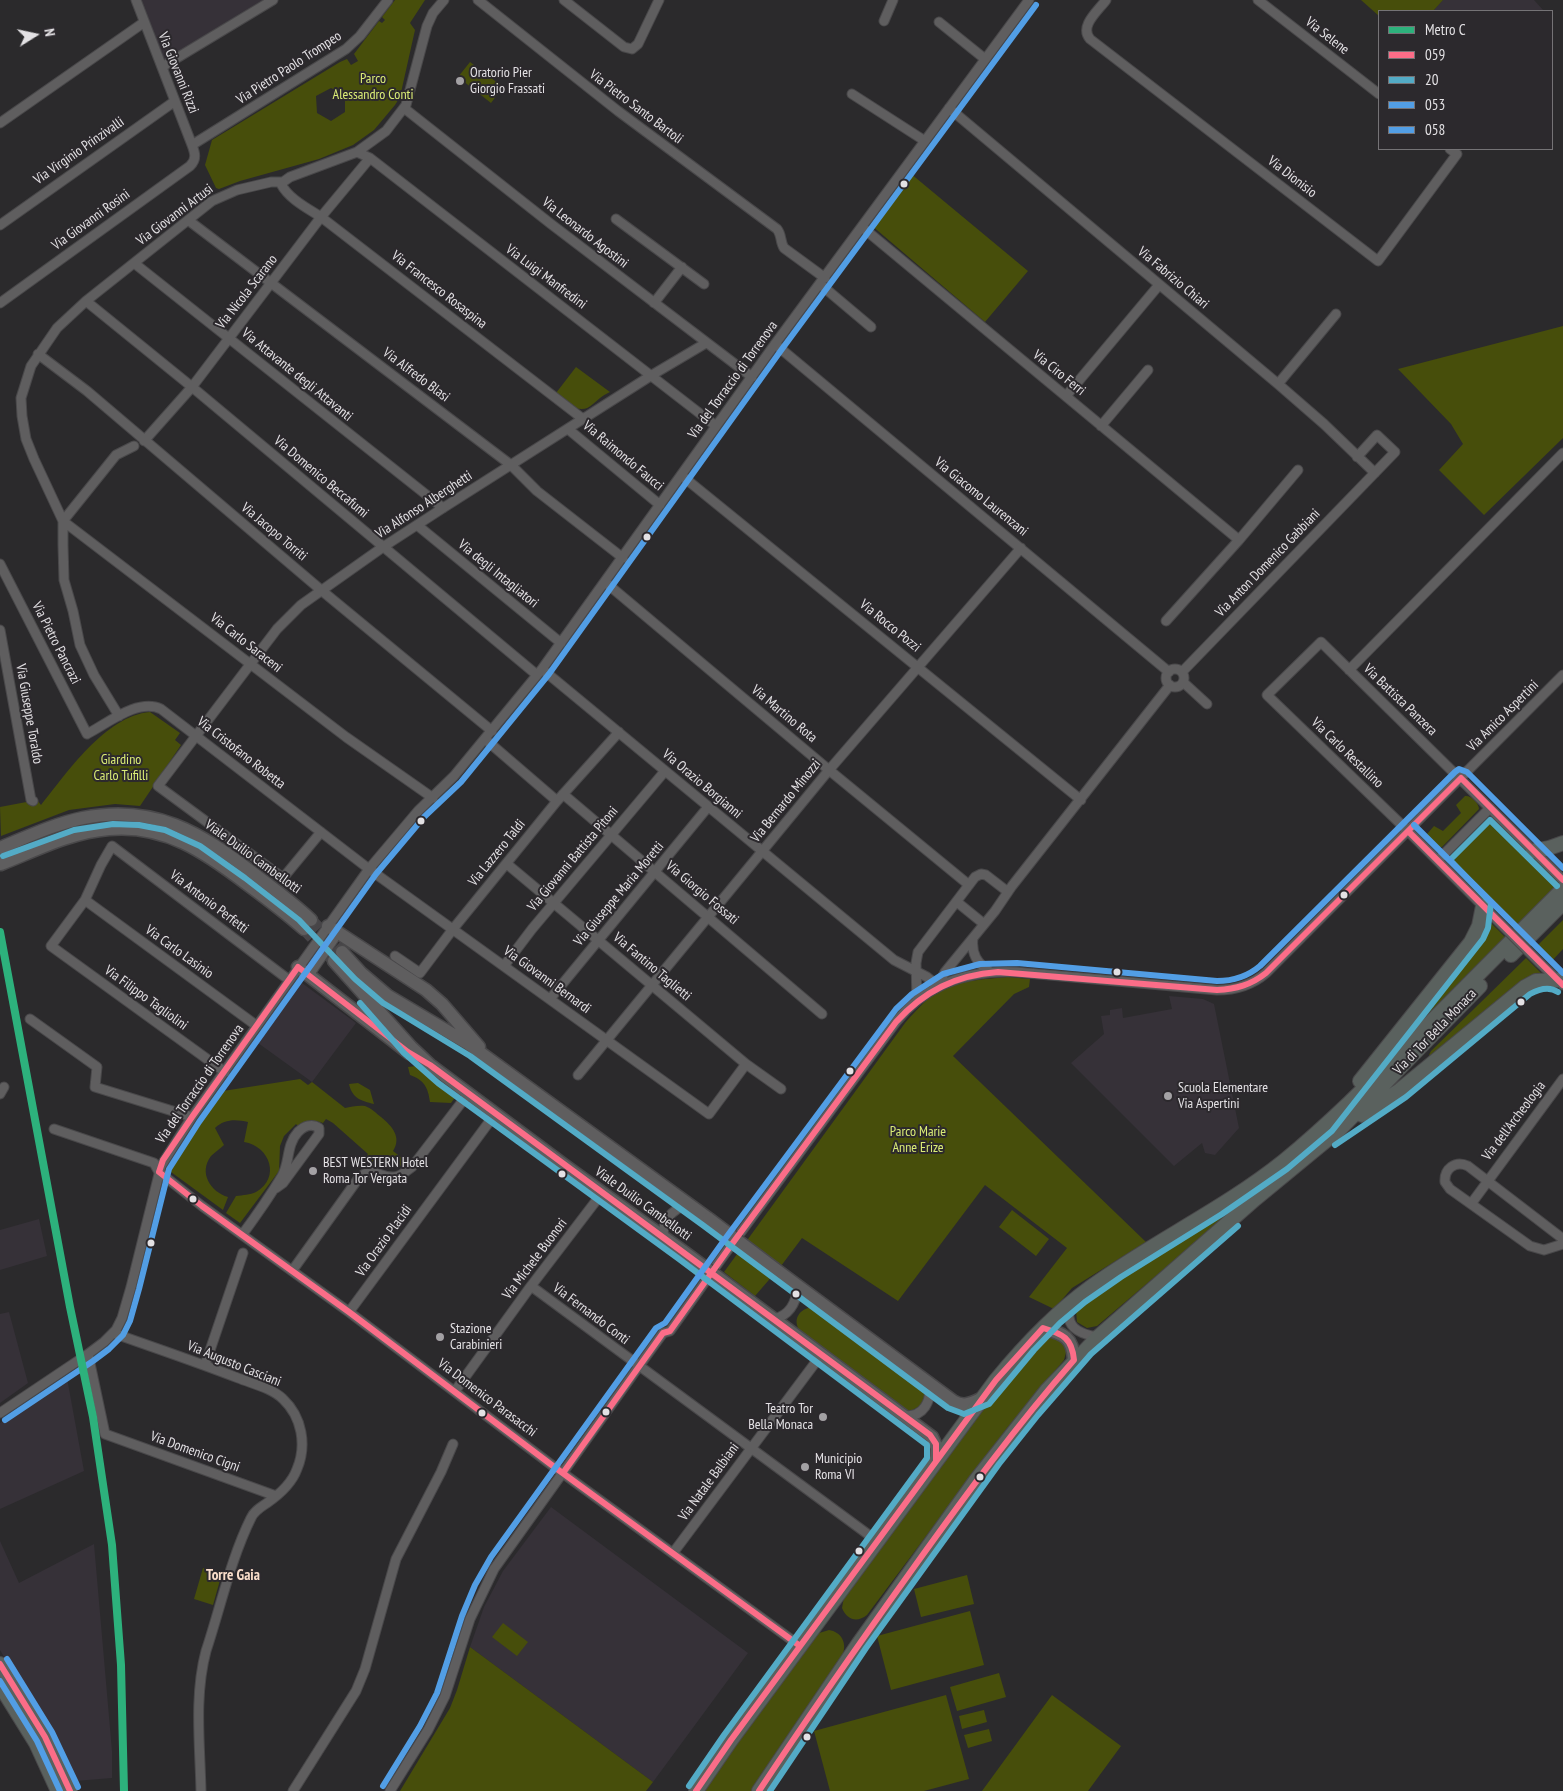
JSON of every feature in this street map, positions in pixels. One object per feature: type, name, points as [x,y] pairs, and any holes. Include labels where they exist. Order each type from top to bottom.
[{"type":"main road","name":"Viale Duilio Cambellotti","points":[[0,848],[55,826],[84,818],[121,814],[163,821],[189,830],[214,844],[290,902],[307,925],[268,900],[207,854],[183,841],[155,832],[118,828],[85,833],[63,839],[1,864]]},
{"type":"main road","points":[[1533,851],[1563,844]]},
{"type":"main road","points":[[696,1791],[731,1740],[877,1541],[1015,1357],[1072,1301],[1116,1270],[1217,1207],[1282,1162],[1326,1124],[1563,889]]},
{"type":"main road","name":"Via di Tor Bella Monaca","points":[[759,1791],[859,1643],[988,1464],[1031,1409],[1074,1360],[1098,1336],[1255,1199],[1340,1129],[1563,903]]},
{"type":"main road","points":[[1326,1124],[1468,946],[1478,929],[1483,906]]},
{"type":"main road","points":[[333,930],[432,994],[492,1062]]},
{"type":"main road","name":"Viale Duilio Cambellotti","points":[[936,1461],[937,1448],[935,1440],[430,1065],[411,1047],[338,957],[408,1010],[458,1037],[953,1401],[966,1405],[983,1398]]},
{"type":"main road","points":[[298,968],[408,1052],[430,1065]]},
{"type":"main road","points":[[1340,1129],[1400,1090],[1525,987],[1536,981],[1560,982]]},
{"type":"main road","points":[[1043,1328],[1068,1338],[1074,1360]]},
{"type":"main road","points":[[0,1664],[45,1737],[70,1791]]},
{"type":"main road","points":[[0,1685],[36,1743],[58,1791]]},
{"type":"street","name":"Via Giovanni Rizzi","points":[[136,0],[195,156]]},
{"type":"street","points":[[162,67],[273,0]]},
{"type":"street","name":"Via Pietro Paolo Trompeo","points":[[192,145],[346,49],[360,36],[388,0]]},
{"type":"street","name":"Via Giovanni Artusi","points":[[119,716],[94,675],[80,645],[64,580],[63,520],[26,439],[21,398],[31,366],[57,328],[86,300],[212,201],[217,200],[218,197],[271,182],[283,182],[290,177],[357,152],[383,133],[404,108],[410,94],[427,26],[433,13],[444,0]]},
{"type":"street","name":"Via Pietro Santo Bartoli","points":[[478,0],[618,111],[780,232],[784,248],[823,281]]},
{"type":"street","points":[[564,0],[624,47],[632,49],[638,44],[659,0]]},
{"type":"street","points":[[884,21],[893,0]]},
{"type":"street","name":"Via del Torraccio di Torrenova","points":[[309,975],[368,869],[394,838],[456,774],[540,672],[775,344],[1028,0]]},
{"type":"street","name":"Via Dionisio","points":[[1106,0],[1087,25],[1086,32],[1090,39],[1378,261],[1454,151]]},
{"type":"street","name":"Via Selene","points":[[1258,0],[1378,93]]},
{"type":"street","points":[[939,22],[985,59]]},
{"type":"street","points":[[0,123],[144,23]]},
{"type":"street","points":[[852,94],[924,141]]},
{"type":"street","name":"Via Virginio Prinzivalli","points":[[0,225],[175,101]]},
{"type":"street","name":"Via Leonardo Agostini","points":[[404,108],[752,377]]},
{"type":"street","name":"Via Fabrizio Chiari","points":[[949,108],[1278,384],[1324,424],[1375,473]]},
{"type":"street","name":"Via Luigi Manfredini","points":[[357,152],[370,158],[716,426]]},
{"type":"street","name":"Via Giovanni Rosini","points":[[0,303],[190,166],[194,162],[195,156]]},
{"type":"street","name":"Via Nicola Scarano","points":[[144,441],[192,387],[321,217],[370,158]]},
{"type":"street","name":"Via Francesco Rosaspina","points":[[283,182],[281,184],[288,194],[321,217],[583,419]]},
{"type":"street","points":[[616,219],[704,284]]},
{"type":"street","name":"Via Alfredo Blasi","points":[[188,220],[511,465],[537,491],[623,558]]},
{"type":"street","name":"Via Ciro Ferri","points":[[862,227],[1239,540]]},
{"type":"street","name":"Via Attavante degli Attavanti","points":[[134,263],[443,508]]},
{"type":"street","points":[[654,303],[682,268]]},
{"type":"street","points":[[823,281],[871,327]]},
{"type":"street","points":[[1066,396],[1159,285]]},
{"type":"street","name":"Via Domenico Beccafumi","points":[[86,300],[383,547],[540,672]]},
{"type":"street","points":[[1278,384],[1336,314]]},
{"type":"street","name":"Via Alfonso Alberghetti","points":[[321,832],[283,878],[158,786],[250,664],[290,615],[321,590],[383,547],[652,375],[706,343]]},
{"type":"street","name":"Via Giacomo Laurenzani","points":[[775,344],[1169,672]]},
{"type":"street","name":"Via Jacopo Torriti","points":[[38,354],[87,391],[321,590],[492,730]]},
{"type":"street","points":[[1101,426],[1148,370]]},
{"type":"street","name":"Via Raimondo Faucci","points":[[568,429],[660,505]]},
{"type":"street","name":"Via Anton Domenico Gabbiani","points":[[1182,672],[1395,452],[1377,435],[1357,457]]},
{"type":"street","points":[[63,520],[116,455],[134,446]]},
{"type":"street","points":[[1349,670],[1563,453]]},
{"type":"street","points":[[1166,621],[1239,540],[1298,470]]},
{"type":"street","name":"Via Rocco Pozzi","points":[[681,475],[1081,800]]},
{"type":"street","name":"Via Carlo Saraceni","points":[[63,520],[346,738],[433,798]]},
{"type":"street","name":"Via degli Intagliatori","points":[[417,525],[561,643]]},
{"type":"street","name":"Via Bernardo Minozzi","points":[[578,1075],[829,770],[1021,548]]},
{"type":"street","name":"Via Pietro Pancrazi","points":[[0,564],[87,734]]},
{"type":"street","name":"Via Martino Rota","points":[[605,582],[969,885]]},
{"type":"street","name":"Via Giuseppe Toraldo","points":[[0,630],[31,800],[33,801]]},
{"type":"street","name":"Via Battista Panzera","points":[[1267,695],[1321,642],[1563,880]]},
{"type":"street","points":[[1174,669],[1182,672],[1183,682],[1179,686],[1170,685],[1167,677],[1169,672],[1174,669]]},
{"type":"street","name":"Via Orazio Borgianni","points":[[540,672],[619,732],[894,960],[930,978],[938,986]]},
{"type":"street","name":"Via Amico Aspertini","points":[[741,1232],[896,1022],[918,1000],[938,986],[963,977],[990,972],[1016,972],[1212,990],[1242,987],[1264,975],[1563,675]]},
{"type":"street","points":[[1183,682],[1207,704]]},
{"type":"street","points":[[938,986],[943,976],[1170,685]]},
{"type":"street","name":"Via Carlo Restallino","points":[[1267,695],[1438,860],[1560,982]]},
{"type":"street","name":"Via Cristofano Robetta","points":[[87,734],[139,706],[152,705],[166,712],[368,869]]},
{"type":"street","name":"Via Lazzero Taldi","points":[[395,956],[420,973],[453,929],[557,801],[619,732]]},
{"type":"street","points":[[485,739],[557,801]]},
{"type":"street","name":"Via Giovanni Battista Pitoni","points":[[504,966],[554,903],[665,771]]},
{"type":"street","name":"Via Giorgio Fossati","points":[[563,794],[822,1014]]},
{"type":"street","name":"Via Giuseppe Maria Moretti","points":[[550,999],[708,807]]},
{"type":"street","points":[[1438,860],[1490,808]]},
{"type":"street","name":"Via Antonio Perfetti","points":[[85,900],[112,846],[289,980]]},
{"type":"street","name":"Via Fantino Taglietti","points":[[507,864],[746,1064],[780,1089]]},
{"type":"street","name":"Via Giovanni Bernardi","points":[[368,869],[709,1114],[746,1064]]},
{"type":"street","points":[[918,1000],[916,962],[918,952],[969,885],[978,875],[984,874],[1008,892]]},
{"type":"street","name":"Via Filippo Tagliolini","points":[[85,900],[50,946],[225,1072]]},
{"type":"street","name":"Via Carlo Lasinio","points":[[85,900],[257,1026]]},
{"type":"street","points":[[957,902],[984,924]]},
{"type":"street","name":"Via del Torraccio di Torrenova","points":[[0,1413],[88,1354],[113,1333],[120,1323],[163,1160],[289,980],[333,930]]},
{"type":"street","points":[[973,938],[972,948],[975,958],[990,972]]},
{"type":"street","points":[[30,1019],[97,1067],[95,1087],[192,1117]]},
{"type":"street","name":"Via dell'Archeologia","points":[[1471,1204],[1563,1079]]},
{"type":"street","points":[[292,1271],[358,1179],[364,1174],[372,1172],[394,1177],[412,1167],[468,1094]]},
{"type":"street","name":"Via Orazio Placidi","points":[[349,1312],[495,1114]]},
{"type":"street","points":[[242,1235],[276,1188],[283,1175],[294,1138],[305,1127],[312,1125],[319,1128],[319,1134],[283,1183],[276,1188]]},
{"type":"street","name":"Via Domenico Parasacchi","points":[[54,1129],[154,1163],[159,1172],[202,1206],[349,1312],[563,1473],[800,1646]]},
{"type":"street","name":"Via dell'Archeologia","points":[[1563,1239],[1464,1164],[1455,1165],[1448,1170],[1445,1177],[1447,1185],[1534,1249],[1547,1250],[1563,1244]]},
{"type":"street","name":"Via Michele Buonori","points":[[455,1391],[531,1286],[602,1193]]},
{"type":"street","points":[[663,1237],[664,1225],[669,1215],[687,1204]]},
{"type":"street","points":[[716,1266],[732,1244]]},
{"type":"street","points":[[205,1365],[243,1253]]},
{"type":"street","points":[[390,1791],[428,1730],[445,1696],[470,1618],[501,1558],[638,1366],[663,1333],[670,1331],[707,1279]]},
{"type":"street","name":"Via Fernando Conti","points":[[531,1286],[877,1541]]},
{"type":"street","points":[[774,1319],[791,1309],[798,1287]]},
{"type":"street","points":[[1072,1301],[1069,1312],[1071,1323],[1080,1332],[1098,1336]]},
{"type":"street","name":"Via Augusto Casciani","points":[[113,1333],[275,1392],[294,1413],[301,1428],[300,1461],[292,1479],[276,1496],[255,1512],[250,1519],[232,1568],[203,1662],[200,1696],[201,1791]]},
{"type":"street","name":"Via Domenico Cigni","points":[[88,1354],[105,1434],[276,1496]]},
{"type":"street","name":"Via Natale Balbiani","points":[[673,1553],[821,1354]]},
{"type":"street","points":[[904,1416],[915,1415],[924,1408],[930,1395],[929,1383]]},
{"type":"street","points":[[293,1791],[356,1690],[365,1669],[396,1559],[441,1472],[453,1444]]},
{"type":"shaded area","points":[[137,0],[273,0],[162,67]]},
{"type":"shaded area","points":[[1443,0],[1534,0],[1543,10],[1434,10]]},
{"type":"shaded area","points":[[302,983],[356,1023],[312,1082],[258,1043]]},
{"type":"shaded area","name":"Scuola Elementare Via Aspertini","points":[[1169,996],[1203,999],[1214,1004],[1239,1128],[1215,1155],[1205,1153],[1202,1143],[1174,1166],[1071,1063],[1104,1034],[1101,1016],[1110,1015],[1110,1010],[1122,1008],[1123,1018],[1172,1009]]},
{"type":"shaded area","points":[[39,1219],[47,1256],[0,1270],[0,1230]]},
{"type":"shaded area","points":[[9,1312],[28,1383],[0,1403],[0,1314]]},
{"type":"shaded area","points":[[67,1378],[84,1471],[0,1509],[0,1423]]},
{"type":"shaded area","points":[[551,1507],[748,1653],[653,1782],[470,1647],[484,1607],[503,1571]]},
{"type":"shaded area","points":[[0,1541],[19,1583],[94,1544],[112,1751],[112,1778],[75,1781],[0,1650]]},
{"type":"green space","name":"Parco Alessandro Conti","points":[[395,0],[425,0],[410,23],[415,30],[400,97],[374,130],[353,145],[319,159],[240,181],[219,189],[216,188],[205,165],[212,140],[340,62],[347,59],[351,65],[358,61],[354,54],[379,21],[382,23],[385,20],[382,17]],"holes":[[[331,88],[345,95],[345,112],[331,121],[317,113],[316,96]]]},
{"type":"green space","points":[[1361,0],[1443,0],[1434,10],[1378,10],[1378,15]]},
{"type":"green space","points":[[470,62],[503,87],[491,103],[458,77]]},
{"type":"green space","points":[[910,173],[1028,271],[985,322],[871,225]]},
{"type":"green space","points":[[1563,326],[1563,438],[1484,515],[1439,470],[1463,444],[1451,424],[1398,369]]},
{"type":"green space","points":[[576,367],[610,392],[588,408],[578,409],[556,393]]},
{"type":"green space","name":"Giardino Carlo Tufilli","points":[[150,712],[180,733],[175,740],[181,745],[140,806],[115,804],[69,810],[1,836],[0,807],[37,800],[41,805],[88,748],[103,735],[133,716]]},
{"type":"green space","points":[[1465,796],[1474,800],[1478,804],[1479,809],[1442,847],[1436,847],[1428,840],[1427,834],[1434,826],[1443,831],[1461,813],[1456,805]]},
{"type":"green space","points":[[1492,821],[1499,824],[1560,882],[1516,928],[1453,865],[1456,856],[1487,823]]},
{"type":"green space","points":[[1488,920],[1506,938],[1410,1034],[1410,1029],[1485,928]]},
{"type":"green space","points":[[1563,920],[1563,949],[1550,963],[1535,948]]},
{"type":"green space","points":[[1526,958],[1542,974],[1431,1056],[1429,1055],[1431,1051]]},
{"type":"green space","name":"Parco Marie Anne Erize","points":[[1008,977],[1030,979],[1029,987],[1014,994],[953,1056],[1146,1242],[1072,1288],[1054,1309],[1029,1297],[1067,1248],[985,1185],[898,1301],[802,1238],[755,1296],[724,1272],[917,1009],[937,991],[950,986],[975,980]]},
{"type":"green space","points":[[416,1066],[456,1096],[451,1103],[430,1102],[424,1085],[419,1079],[410,1075],[408,1067]]},
{"type":"green space","points":[[300,1079],[308,1085],[312,1082],[345,1108],[365,1106],[385,1120],[396,1136],[396,1146],[393,1151],[407,1162],[400,1166],[391,1166],[378,1162],[366,1164],[358,1169],[368,1154],[333,1123],[326,1119],[323,1123],[311,1122],[299,1127],[296,1124],[284,1136],[280,1146],[279,1171],[240,1223],[226,1213],[236,1196],[254,1193],[264,1186],[270,1171],[266,1156],[253,1145],[244,1142],[248,1122],[230,1120],[215,1128],[224,1145],[207,1162],[206,1175],[216,1191],[228,1197],[223,1210],[171,1172],[172,1161],[223,1091]]},
{"type":"green space","points":[[358,1083],[370,1090],[374,1104],[361,1100],[352,1093],[349,1084]]},
{"type":"green space","points":[[1012,1210],[1049,1239],[1036,1256],[999,1227]]},
{"type":"green space","points":[[1220,1213],[1224,1218],[1097,1326],[1087,1328],[1077,1322],[1076,1310],[1080,1303],[1142,1260]]},
{"type":"green space","points":[[807,1308],[817,1308],[923,1387],[925,1397],[920,1406],[912,1410],[905,1410],[800,1331],[797,1323],[798,1316]]},
{"type":"green space","points":[[1049,1336],[1061,1339],[1067,1349],[1064,1360],[1007,1428],[867,1615],[860,1619],[849,1618],[842,1608],[844,1597],[1014,1369],[1028,1352]]},
{"type":"green space","points":[[203,1568],[222,1573],[213,1605],[194,1599]]},
{"type":"green space","points":[[967,1575],[974,1604],[921,1617],[914,1589]]},
{"type":"green space","points":[[970,1611],[984,1665],[891,1690],[877,1636]]},
{"type":"green space","points":[[503,1623],[528,1642],[517,1656],[492,1637]]},
{"type":"green space","points":[[829,1630],[837,1633],[842,1638],[844,1645],[843,1654],[751,1791],[705,1791],[716,1771],[816,1634]]},
{"type":"green space","points":[[470,1647],[653,1782],[646,1791],[400,1791],[450,1708]]},
{"type":"green space","points":[[999,1673],[1006,1697],[957,1711],[950,1687]]},
{"type":"green space","points":[[946,1695],[969,1779],[924,1791],[830,1791],[814,1731]]},
{"type":"green space","points":[[1052,1695],[1121,1746],[1088,1791],[982,1791]]},
{"type":"green space","points":[[984,1710],[987,1722],[962,1729],[959,1716]]},
{"type":"green space","points":[[989,1729],[992,1741],[968,1748],[964,1735]]},
{"type":"tunnel","points":[[311,920],[342,952]]},
{"type":"tunnel","points":[[304,929],[334,961]]},
{"type":"metro line","name":"C","points":[[0,932],[70,1307],[93,1417],[112,1545],[121,1665],[124,1791]]},
{"type":"transit line","name":"053","points":[[5,1420],[93,1361],[123,1335],[130,1321],[139,1289],[169,1169],[199,1122],[376,874],[424,817],[461,782],[549,674],[782,349],[1036,5]]},
{"type":"transit line","name":"058","points":[[383,1786],[420,1726],[437,1693],[462,1616],[475,1585],[491,1557],[656,1328],[665,1323],[896,1009],[912,994],[943,974],[980,964],[1017,963],[1217,981],[1245,976],[1260,966],[1459,769],[1467,772],[1563,868]]},
{"type":"transit line","name":"059","points":[[563,1473],[663,1333],[670,1331],[896,1022],[930,993],[955,981],[998,972],[1217,990],[1231,989],[1249,983],[1266,973],[1461,778],[1563,880]]},
{"type":"transit line","name":"20","points":[[3,856],[74,830],[113,824],[139,825],[165,830],[200,846],[299,920],[355,979],[383,1003],[470,1056],[704,1226],[948,1408],[964,1414],[989,1404],[1034,1350],[1060,1323],[1085,1302],[1121,1277],[1222,1214],[1287,1169],[1332,1131],[1483,939],[1488,928],[1491,903],[1450,860],[1490,820],[1557,886]]},
{"type":"transit line","name":"058","points":[[1414,825],[1563,973]]},
{"type":"transit line","name":"059","points":[[1408,831],[1563,985]]},
{"type":"transit line","name":"059","points":[[800,1646],[553,1466],[349,1312],[202,1206],[159,1172],[163,1160],[192,1117],[298,967],[408,1052],[430,1065],[930,1435],[936,1444],[936,1461]]},
{"type":"transit line","name":"20","points":[[1335,1145],[1406,1097],[1530,994],[1544,989],[1558,992]]},
{"type":"transit line","name":"20","points":[[360,1003],[404,1053],[438,1083],[679,1259],[927,1445],[927,1458],[724,1735],[689,1786]]},
{"type":"transit line","name":"20","points":[[770,1791],[866,1648],[999,1464],[1038,1415],[1091,1354],[1238,1226]]},
{"type":"transit line","name":"059","points":[[696,1791],[731,1740],[996,1380],[1043,1328],[1061,1335],[1069,1342],[1074,1360],[1011,1436],[952,1514],[835,1678],[759,1791]]},
{"type":"transit line","name":"058","points":[[7,1659],[52,1732],[78,1787]]},
{"type":"transit line","name":"059","points":[[0,1664],[45,1737],[70,1791]]},
{"type":"transit line","name":"053","points":[[0,1681],[37,1741],[60,1791]]},
{"type":"place","name":"Oratorio Pier Giorgio Frassati","points":[[460,81]]},
{"type":"place","name":"Scuola Elementare Via Aspertini","points":[[1168,1096]]},
{"type":"place","name":"BEST WESTERN Hotel Roma Tor Vergata","points":[[313,1171]]},
{"type":"place","name":"Stazione Carabinieri","points":[[440,1337]]},
{"type":"place","name":"Teatro Tor Bella Monaca","points":[[823,1417]]},
{"type":"place","name":"Municipio Roma VI","points":[[805,1467]]},
{"type":"district","name":"Torre Gaia","points":[[233,1576]]}]
